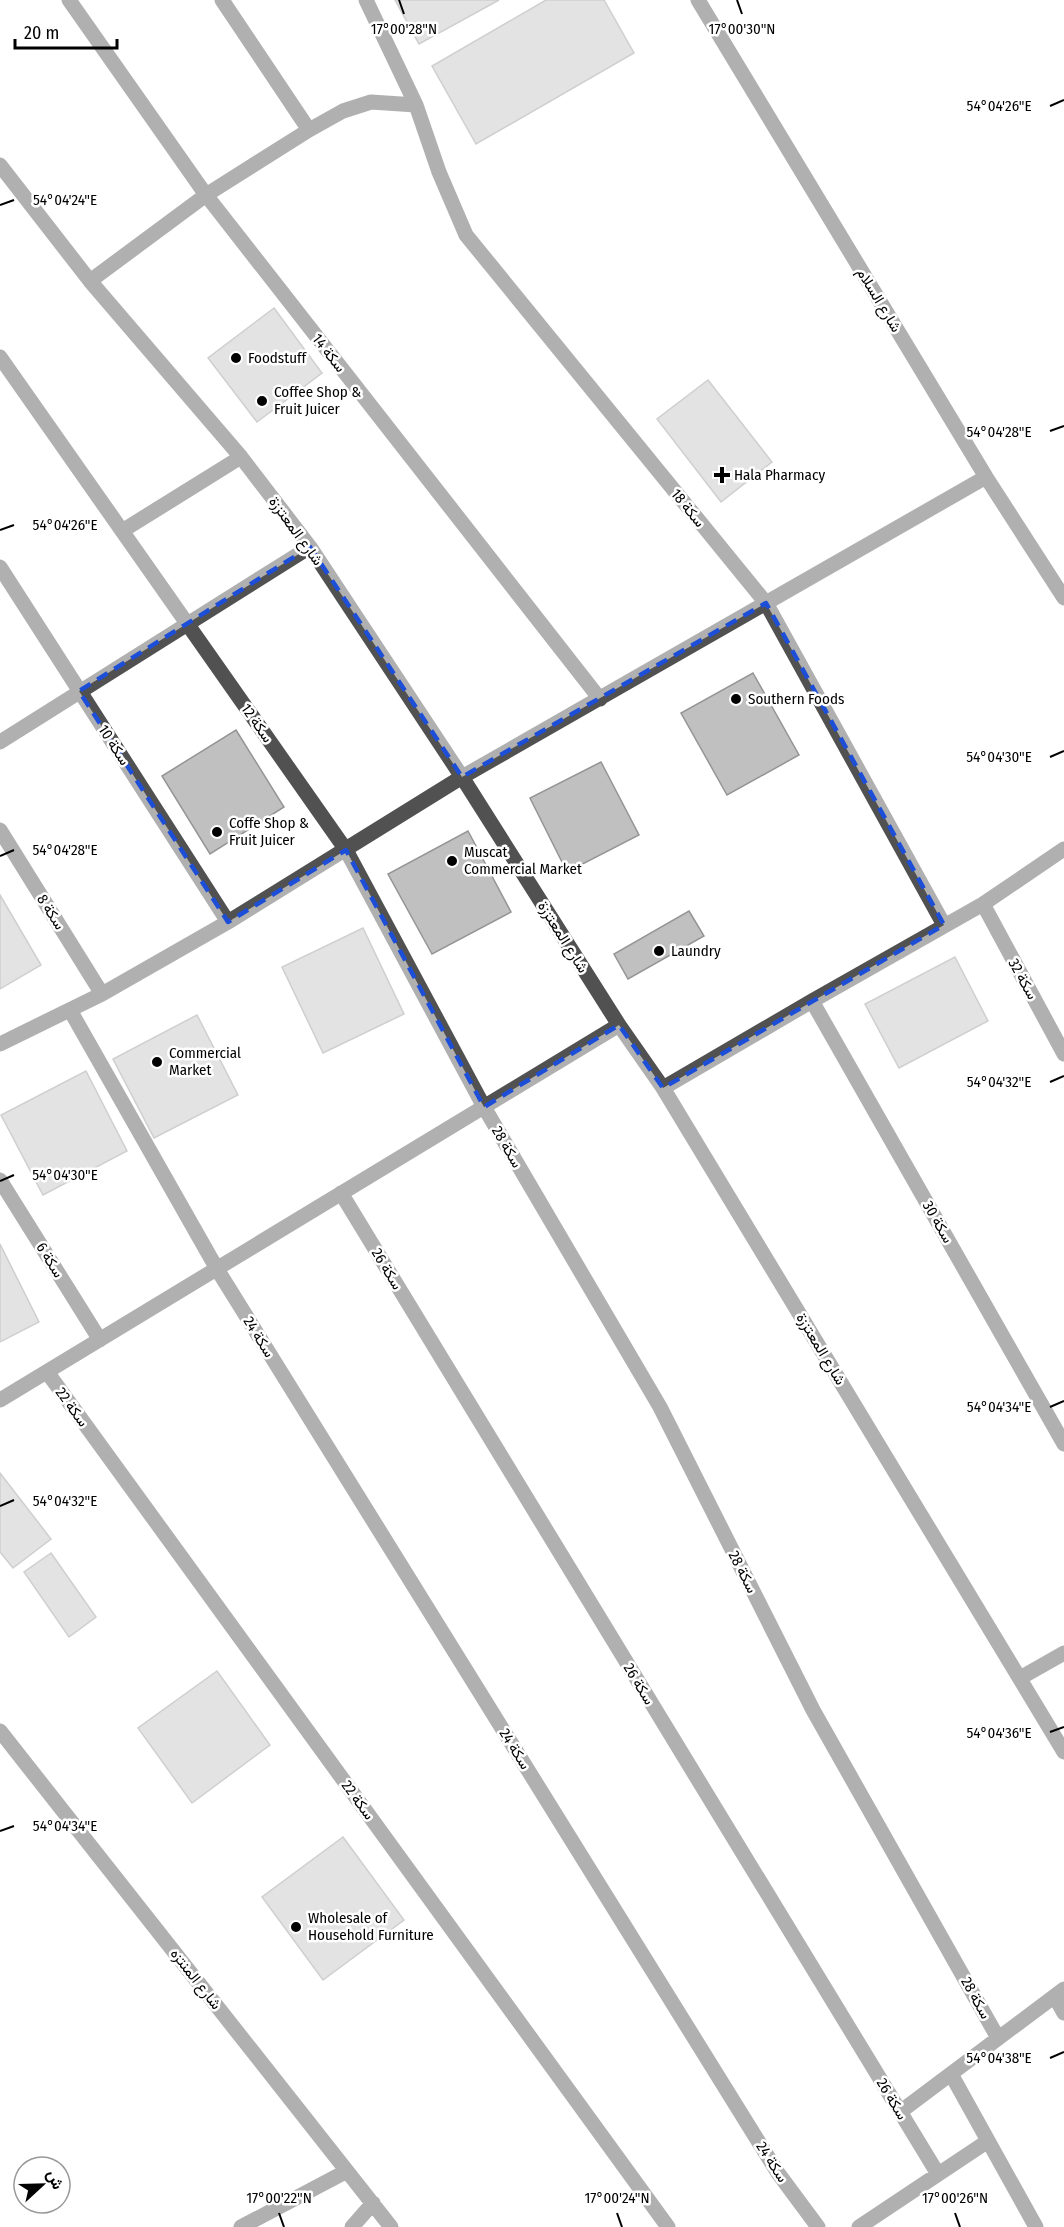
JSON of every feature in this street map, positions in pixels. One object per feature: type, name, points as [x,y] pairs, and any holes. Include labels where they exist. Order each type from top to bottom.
[{"type":"street","name":"سكة 14","points":[[69,0],[206,195],[600,699]]},
{"type":"street","points":[[222,0],[309,130]]},
{"type":"street","name":"سكة 18","points":[[366,0],[416,105],[439,172],[466,235],[766,603],[944,926]]},
{"type":"street","name":"شارع السلام","points":[[698,0],[986,477],[1064,598]]},
{"type":"street","points":[[90,281],[206,195],[343,111],[371,102],[416,105]]},
{"type":"street","name":"شارع المعتززة","points":[[0,165],[90,281],[241,457],[310,547],[462,777],[619,1025],[663,1088],[1064,1752]]},
{"type":"street","name":"سكة 12","points":[[0,357],[346,850],[484,1107]]},
{"type":"street","points":[[122,531],[241,457]]},
{"type":"street","points":[[0,1044],[102,994],[228,922],[462,777],[986,477]]},
{"type":"street","points":[[0,742],[310,547]]},
{"type":"street","name":"سكة 10","points":[[0,567],[228,922]]},
{"type":"street","name":"سكة 8","points":[[0,830],[102,994]]},
{"type":"street","points":[[663,1088],[812,1000],[983,904],[1064,849]]},
{"type":"street","name":"سكة 32","points":[[983,904],[1064,1054]]},
{"type":"street","name":"سكة 30","points":[[812,1000],[1064,1444]]},
{"type":"street","name":"سكة 24","points":[[70,1010],[217,1269],[778,2173],[818,2227]]},
{"type":"street","points":[[0,1400],[619,1025]]},
{"type":"street","name":"سكة 28","points":[[484,1107],[660,1407],[813,1710],[999,2038]]},
{"type":"street","name":"سكة 6","points":[[0,1180],[100,1340]]},
{"type":"street","name":"سكة 26","points":[[341,1193],[938,2174]]},
{"type":"street","name":"سكة 22","points":[[47,1372],[668,2227]]},
{"type":"street","points":[[1020,1678],[1064,1653]]},
{"type":"street","name":"شارع المنتزه","points":[[0,1731],[391,2227]]},
{"type":"street","points":[[900,2112],[1059,1993],[1064,2013]]},
{"type":"street","points":[[951,2074],[1036,2227]]},
{"type":"street","points":[[859,2227],[988,2141]]},
{"type":"street","points":[[241,2227],[347,2171]]},
{"type":"street","points":[[352,2227],[372,2203]]},
{"type":"highlighted area","points":[[310,547],[462,777],[766,603],[944,925],[663,1088],[619,1025],[484,1107],[346,850],[228,922],[79,691]]},
{"type":"building","points":[[395,0],[499,0],[419,44]]},
{"type":"building","points":[[546,0],[604,0],[634,53],[476,144],[432,66]]},
{"type":"building","points":[[274,308],[322,373],[257,422],[208,358]]},
{"type":"building","points":[[708,380],[772,462],[721,502],[657,419]]},
{"type":"building","points":[[753,673],[799,755],[727,795],[681,713]]},
{"type":"building","points":[[236,730],[284,807],[210,854],[162,776]]},
{"type":"building","points":[[601,762],[639,835],[567,872],[530,798]]},
{"type":"building","points":[[468,831],[511,912],[432,954],[388,874]]},
{"type":"building","points":[[0,895],[41,965],[0,989]]},
{"type":"building","points":[[689,911],[704,936],[628,979],[614,954]]},
{"type":"building","points":[[363,928],[404,1014],[323,1053],[282,967]]},
{"type":"building","points":[[955,957],[988,1021],[899,1068],[865,1004]]},
{"type":"building","points":[[197,1015],[238,1095],[154,1138],[113,1059]]},
{"type":"building","points":[[86,1071],[127,1151],[43,1195],[1,1115]]},
{"type":"building","points":[[0,1244],[39,1322],[0,1342]]},
{"type":"building","points":[[0,1473],[51,1539],[13,1568],[0,1552]]},
{"type":"building","points":[[51,1553],[96,1617],[69,1637],[24,1572]]},
{"type":"building","points":[[217,1671],[270,1745],[192,1803],[138,1728]]},
{"type":"building","points":[[343,1837],[404,1920],[323,1980],[262,1897]]},
{"type":"place","name":"Foodstuff","points":[[236,358]]},
{"type":"place","name":"Coffee Shop & Fruit Juicer","points":[[262,401]]},
{"type":"place","name":"Hala Pharmacy","points":[[722,475]]},
{"type":"place","name":"Southern Foods","points":[[736,699]]},
{"type":"place","name":"Coffe Shop & Fruit Juicer","points":[[217,832]]},
{"type":"place","name":"Muscat Commercial Market","points":[[452,861]]},
{"type":"place","name":"Laundry","points":[[659,951]]},
{"type":"place","name":"Commercial Market","points":[[157,1062]]},
{"type":"place","name":"Wholesale of Household Furniture","points":[[296,1927]]}]
